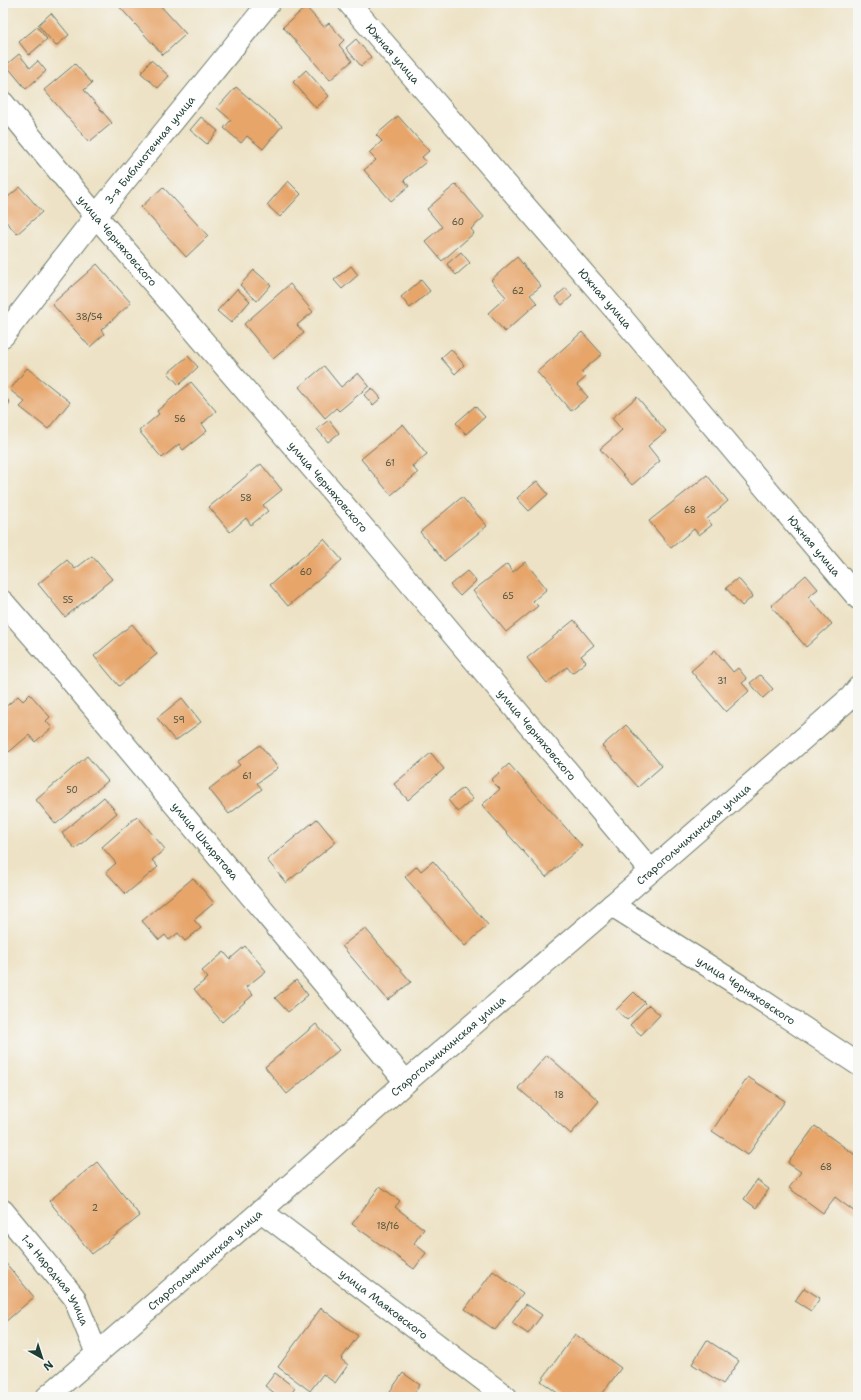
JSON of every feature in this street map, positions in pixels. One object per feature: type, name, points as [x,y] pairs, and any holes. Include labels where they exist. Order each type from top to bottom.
[{"type":"street","name":"3-я Библиотечная улица","points":[[3,336],[96,216],[269,3]]},
{"type":"street","name":"Южная улица","points":[[349,3],[612,306],[858,598]]},
{"type":"street","name":"улица Черняховского","points":[[3,103],[96,216],[373,539],[651,871]]},
{"type":"street","name":"улица Шкирятова","points":[[3,602],[70,679],[406,1082]]},
{"type":"street","name":"Старогольчихинская улица","points":[[47,1397],[261,1211],[406,1082],[651,871],[854,692]]},
{"type":"street","name":"улица Черняховского","points":[[612,905],[737,984],[858,1064]]},
{"type":"street","name":"улица Маяковского","points":[[261,1211],[506,1397]]},
{"type":"street","name":"1-я Народная улица","points":[[3,1212],[74,1297],[97,1354]]},
{"type":"building","points":[[116,3],[158,3],[186,34],[163,55]]},
{"type":"building","points":[[306,7],[324,27],[329,23],[344,40],[339,45],[352,61],[330,80],[283,27]]},
{"type":"building","points":[[51,13],[69,35],[56,46],[38,25]]},
{"type":"building","points":[[37,27],[47,39],[29,55],[19,42]]},
{"type":"building","points":[[356,39],[371,57],[361,66],[346,48]]},
{"type":"building","points":[[19,54],[30,68],[38,61],[46,71],[26,89],[6,65]]},
{"type":"building","points":[[151,60],[169,76],[158,88],[141,73]]},
{"type":"building","points":[[75,64],[92,83],[84,90],[112,123],[89,142],[44,90]]},
{"type":"building","points":[[306,70],[329,96],[316,108],[293,82]]},
{"type":"building","points":[[236,87],[282,126],[263,149],[247,136],[241,143],[224,128],[231,120],[217,108]]},
{"type":"building","points":[[398,116],[429,151],[422,157],[426,162],[404,180],[409,186],[391,201],[364,170],[376,160],[369,153],[382,141],[376,135]]},
{"type":"building","points":[[201,117],[218,131],[207,144],[190,130]]},
{"type":"building","points":[[288,181],[301,194],[280,217],[267,205]]},
{"type":"building","points":[[456,184],[484,217],[471,229],[474,233],[442,261],[425,241],[442,227],[427,209]]},
{"type":"building","points":[[20,187],[42,212],[17,234],[3,218],[3,201]]},
{"type":"building","points":[[163,187],[208,236],[186,257],[141,207]]},
{"type":"building","points":[[461,252],[470,263],[456,275],[447,264]]},
{"type":"building","points":[[517,257],[541,286],[530,295],[537,303],[505,332],[488,313],[506,297],[491,280]]},
{"type":"building","points":[[97,264],[131,303],[101,330],[104,334],[90,347],[52,304]]},
{"type":"building","points":[[351,266],[358,275],[342,289],[334,280]]},
{"type":"building","points":[[254,270],[271,285],[257,301],[240,285]]},
{"type":"building","points":[[421,280],[430,291],[410,308],[401,297]]},
{"type":"building","points":[[290,284],[313,312],[297,325],[304,333],[273,359],[244,324]]},
{"type":"building","points":[[566,288],[572,296],[562,305],[555,297]]},
{"type":"building","points":[[237,289],[250,301],[231,323],[217,311]]},
{"type":"building","points":[[582,332],[602,354],[581,372],[586,377],[577,385],[588,397],[571,411],[537,372]]},
{"type":"building","points":[[451,349],[464,365],[455,374],[441,358]]},
{"type":"building","points":[[188,356],[198,367],[179,385],[168,373]]},
{"type":"building","points":[[324,366],[341,387],[358,373],[369,386],[339,411],[336,408],[325,418],[299,387]]},
{"type":"building","points":[[27,368],[70,402],[48,429],[20,407],[25,402],[10,390]]},
{"type":"building","points":[[191,382],[216,411],[202,424],[207,431],[183,450],[179,444],[162,458],[139,431],[159,414],[157,411]]},
{"type":"building","points":[[372,388],[381,398],[373,405],[364,395]]},
{"type":"building","points":[[3,397],[10,402],[3,413]]},
{"type":"building","points":[[637,397],[666,431],[648,446],[660,461],[632,485],[600,449],[622,430],[612,418]]},
{"type":"building","points":[[475,406],[485,417],[466,434],[456,423]]},
{"type":"building","points":[[329,420],[339,433],[328,442],[317,429]]},
{"type":"building","points":[[403,424],[427,454],[412,466],[418,473],[391,495],[361,459]]},
{"type":"building","points":[[261,464],[282,490],[263,505],[268,511],[251,525],[246,518],[230,532],[209,507]]},
{"type":"building","points":[[707,475],[728,501],[707,519],[712,525],[699,535],[694,529],[671,548],[649,521]]},
{"type":"building","points":[[537,481],[548,494],[529,511],[517,498]]},
{"type":"building","points":[[462,497],[487,526],[444,561],[420,532]]},
{"type":"building","points":[[324,539],[342,560],[288,606],[270,585]]},
{"type":"building","points":[[92,556],[112,579],[65,617],[38,584],[67,560],[75,569]]},
{"type":"building","points":[[525,562],[547,589],[533,601],[538,606],[506,632],[473,591],[507,564],[513,572]]},
{"type":"building","points":[[467,571],[476,581],[460,596],[450,585]]},
{"type":"building","points":[[806,575],[818,589],[808,597],[832,624],[806,647],[771,606]]},
{"type":"building","points":[[738,578],[753,596],[742,606],[726,588]]},
{"type":"building","points":[[574,620],[594,645],[581,656],[586,662],[572,673],[567,667],[547,683],[527,658]]},
{"type":"building","points":[[132,624],[157,654],[119,686],[94,656]]},
{"type":"building","points":[[715,650],[733,672],[738,668],[747,679],[742,683],[749,691],[726,712],[691,671]]},
{"type":"building","points":[[760,675],[773,689],[763,698],[750,683]]},
{"type":"building","points":[[30,694],[50,717],[46,721],[52,728],[35,742],[29,735],[9,752],[3,744],[3,717],[6,714],[3,709],[18,696],[23,701]]},
{"type":"building","points":[[182,698],[201,722],[175,741],[157,718]]},
{"type":"building","points":[[626,725],[662,766],[638,787],[602,746]]},
{"type":"building","points":[[260,745],[278,768],[257,783],[262,789],[229,814],[209,789],[240,765],[237,762]]},
{"type":"building","points":[[431,753],[444,769],[408,800],[394,784]]},
{"type":"building","points":[[87,756],[108,781],[56,824],[36,800]]},
{"type":"building","points":[[509,764],[582,846],[546,877],[482,805],[500,789],[491,780]]},
{"type":"building","points":[[463,788],[473,799],[458,812],[448,800]]},
{"type":"building","points":[[104,797],[117,813],[75,849],[62,833]]},
{"type":"building","points":[[137,816],[165,849],[152,860],[158,867],[126,894],[106,872],[116,863],[102,847]]},
{"type":"building","points":[[317,819],[336,842],[286,883],[267,860]]},
{"type":"building","points":[[433,861],[488,925],[465,946],[405,877],[417,866],[421,871]]},
{"type":"building","points":[[193,878],[214,903],[194,920],[201,928],[185,941],[178,933],[169,940],[165,935],[159,940],[142,921]]},
{"type":"building","points":[[365,928],[411,982],[388,1000],[342,946]]},
{"type":"building","points":[[245,946],[266,971],[246,987],[253,995],[222,1022],[194,989],[208,978],[202,971],[224,952],[230,959]]},
{"type":"building","points":[[296,980],[308,995],[288,1012],[275,998]]},
{"type":"building","points":[[634,992],[645,1003],[627,1020],[616,1010]]},
{"type":"building","points":[[649,1005],[660,1015],[641,1035],[630,1025]]},
{"type":"building","points":[[316,1024],[339,1050],[287,1094],[265,1067]]},
{"type":"building","points":[[547,1055],[599,1101],[571,1134],[518,1088]]},
{"type":"building","points":[[748,1077],[785,1101],[748,1155],[712,1131]]},
{"type":"building","points":[[815,1126],[858,1157],[858,1208],[855,1212],[835,1197],[823,1213],[789,1188],[801,1172],[788,1163]]},
{"type":"building","points":[[97,1162],[140,1216],[92,1254],[49,1201]]},
{"type":"building","points":[[757,1180],[769,1189],[756,1208],[744,1199]]},
{"type":"building","points":[[380,1186],[400,1201],[395,1207],[424,1229],[414,1243],[426,1253],[414,1269],[352,1224]]},
{"type":"building","points":[[3,1260],[34,1297],[4,1323],[3,1322]]},
{"type":"building","points":[[493,1271],[523,1293],[495,1330],[465,1309]]},
{"type":"building","points":[[804,1288],[820,1298],[811,1311],[795,1301]]},
{"type":"building","points":[[526,1304],[542,1315],[528,1334],[512,1323]]},
{"type":"building","points":[[321,1308],[358,1336],[341,1359],[348,1365],[335,1383],[323,1374],[310,1391],[278,1367]]},
{"type":"building","points":[[575,1334],[621,1368],[600,1397],[563,1397],[541,1381]]},
{"type":"building","points":[[707,1340],[739,1361],[723,1384],[692,1364]]},
{"type":"building","points":[[275,1373],[295,1388],[289,1397],[280,1397],[265,1386]]},
{"type":"building","points":[[403,1373],[420,1385],[414,1393],[419,1397],[386,1397]]}]
